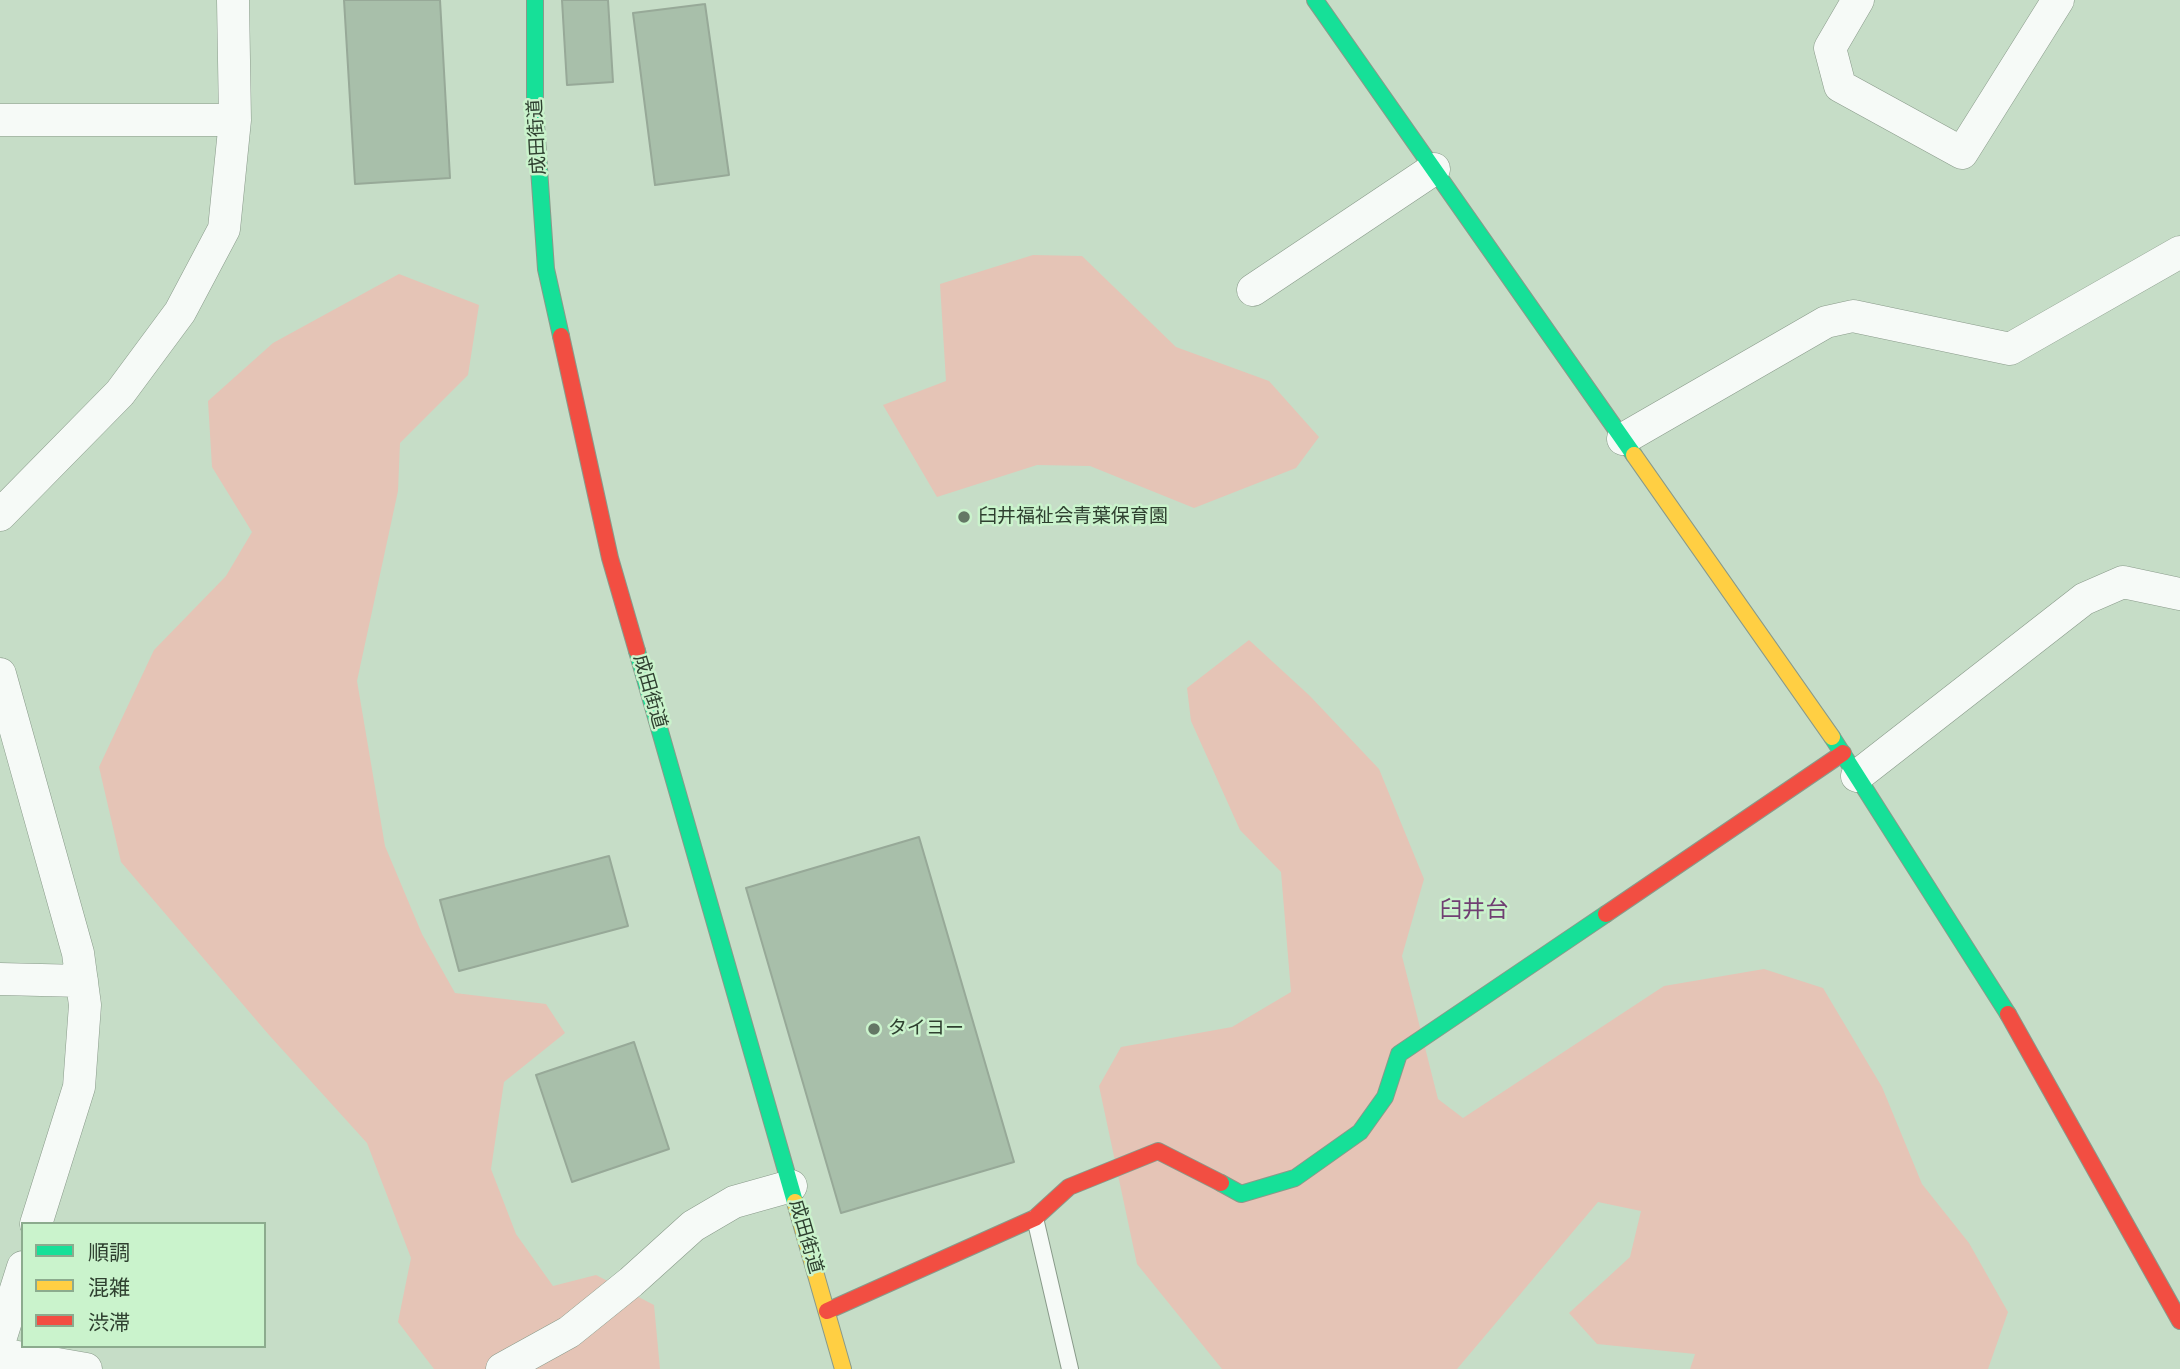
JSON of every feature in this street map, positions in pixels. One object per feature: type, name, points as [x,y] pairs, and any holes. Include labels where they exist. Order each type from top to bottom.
[{"type":"main road","name":"成田街道","points":[[535,0],[535,111],[549,283],[610,558],[843,1369]]},
{"type":"main road","points":[[1315,0],[1850,764],[2007,1013],[2180,1321]]},
{"type":"main road","points":[[827,1311],[1035,1218],[1069,1187],[1158,1151],[1241,1194],[1296,1178],[1360,1132],[1385,1097],[1399,1054],[1850,764]]},
{"type":"street","points":[[0,515],[120,393],[180,312],[224,229],[235,120],[233,0]]},
{"type":"street","points":[[1858,0],[1830,48],[1840,86],[1962,153],[2058,0]]},
{"type":"street","points":[[0,120],[235,120]]},
{"type":"street","points":[[1253,290],[1434,169]]},
{"type":"street","points":[[1623,439],[1826,322],[1853,316],[2010,349],[2180,252]]},
{"type":"street","points":[[1850,764],[2084,599],[2123,582],[2180,594]]},
{"type":"street","points":[[0,674],[78,953],[85,1005],[79,1087],[37,1222]]},
{"type":"street","points":[[0,979],[82,981]]},
{"type":"street","points":[[502,1369],[569,1332],[631,1282],[693,1226],[734,1202],[791,1186]]},
{"type":"street","points":[[0,1340],[21,1273]]},
{"type":"street","points":[[0,1353],[86,1369]]},
{"type":"lane","points":[[1035,1218],[1070,1369]]},
{"type":"shaded area","points":[[1033,255],[1082,256],[1176,347],[1269,381],[1319,437],[1296,468],[1194,508],[1090,466],[1037,465],[937,497],[883,405],[946,381],[940,284]]},
{"type":"shaded area","points":[[399,274],[479,305],[468,375],[400,443],[398,491],[357,681],[385,846],[422,934],[455,993],[546,1004],[565,1033],[504,1082],[491,1169],[516,1234],[553,1286],[596,1275],[654,1305],[660,1369],[434,1369],[398,1322],[411,1258],[367,1143],[269,1035],[121,862],[99,767],[154,650],[226,576],[252,532],[212,467],[208,401],[273,343]]},
{"type":"shaded area","points":[[1249,640],[1310,696],[1379,769],[1424,879],[1402,956],[1438,1099],[1463,1118],[1664,986],[1764,969],[1823,988],[1882,1087],[1922,1184],[1969,1243],[2008,1312],[1988,1369],[1690,1369],[1695,1354],[1597,1344],[1569,1313],[1630,1257],[1641,1211],[1598,1202],[1457,1369],[1222,1369],[1137,1264],[1099,1086],[1121,1047],[1232,1027],[1291,992],[1281,872],[1240,830],[1191,721],[1187,688]]},
{"type":"building","points":[[344,0],[440,0],[450,178],[355,184]]},
{"type":"building","points":[[562,0],[608,0],[613,82],[567,85]]},
{"type":"building","points":[[705,4],[729,175],[655,185],[633,13]]},
{"type":"building","points":[[919,837],[1014,1162],[841,1213],[746,888]]},
{"type":"building","points":[[609,856],[628,926],[459,971],[440,900]]},
{"type":"building","points":[[634,1042],[669,1149],[572,1182],[536,1075]]},
{"type":"traffic: fast","points":[[535,0],[535,111],[546,269],[561,336]]},
{"type":"traffic: fast","points":[[1315,0],[1634,455]]},
{"type":"traffic: fast","points":[[637,651],[795,1202]]},
{"type":"traffic: fast","points":[[1832,737],[2008,1014]]},
{"type":"traffic: fast","points":[[1221,1183],[1241,1194],[1295,1178],[1360,1132],[1385,1097],[1399,1054],[1606,914]]},
{"type":"traffic: slow","points":[[1634,455],[1832,737]]},
{"type":"traffic: slow","points":[[795,1202],[843,1369]]},
{"type":"traffic: jam","points":[[561,336],[610,558],[637,651]]},
{"type":"traffic: jam","points":[[1606,914],[1843,753]]},
{"type":"traffic: jam","points":[[2008,1014],[2180,1321]]},
{"type":"traffic: jam","points":[[827,1311],[1035,1218],[1069,1187],[1158,1151],[1221,1183]]},
{"type":"place","name":"臼井福祉会青葉保育園","points":[[964,517]]},
{"type":"place","name":"タイヨー","points":[[874,1029]]},
{"type":"district","name":"臼井台","points":[[1474,911]]}]
